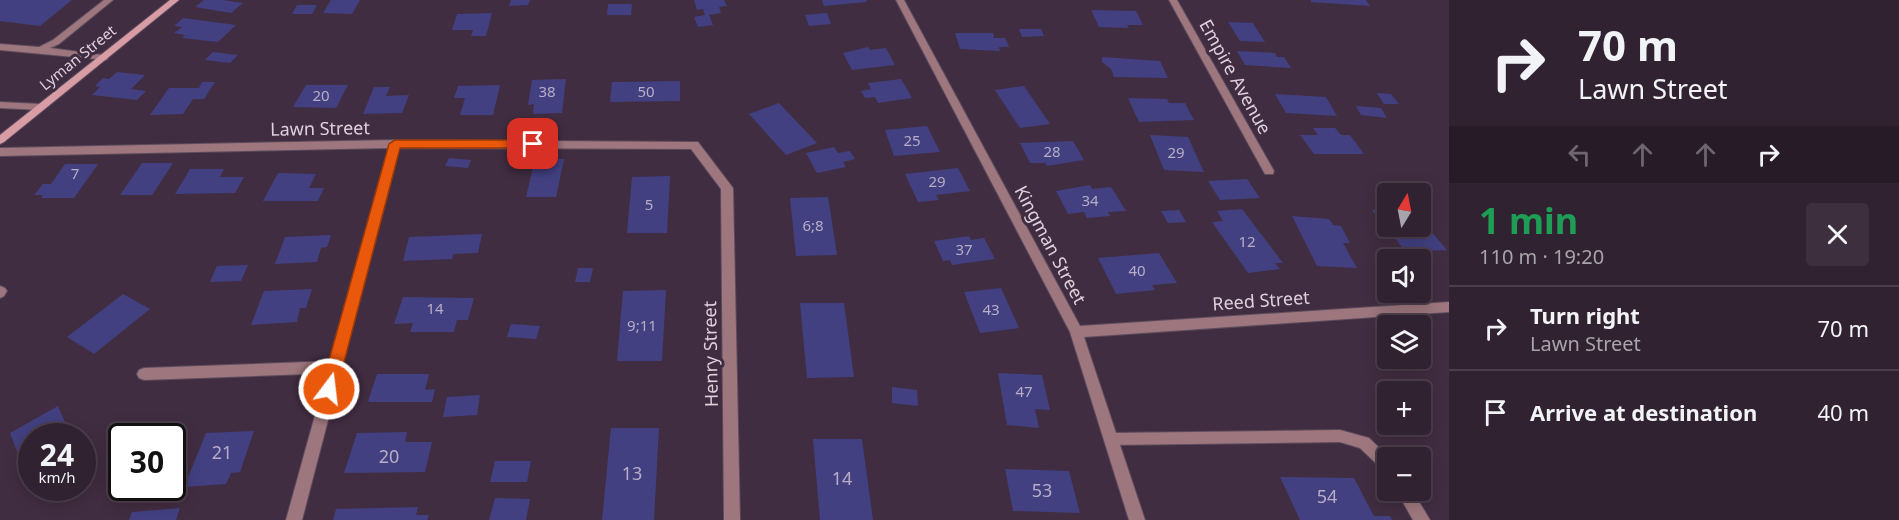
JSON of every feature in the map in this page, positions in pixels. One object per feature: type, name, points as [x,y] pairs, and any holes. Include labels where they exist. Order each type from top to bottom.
[{"type":"main road","name":"Lyman Street","points":[[0,140],[175,0]]},
{"type":"street","points":[[40,51],[56,42],[109,0]]},
{"type":"street","name":"Kingman Street","points":[[900,0],[1076,332],[1137,520]]},
{"type":"street","name":"Empire Avenue","points":[[1173,0],[1269,171]]},
{"type":"street","points":[[0,47],[103,58]]},
{"type":"street","points":[[0,105],[41,107]]},
{"type":"street","points":[[294,520],[395,144]]},
{"type":"street","name":"Lawn Street","points":[[0,152],[395,144],[694,145],[727,188]]},
{"type":"street","name":"Henry Street","points":[[727,188],[732,520]]},
{"type":"street","name":"Reed Street","points":[[1076,332],[1449,307]]},
{"type":"street","points":[[144,374],[335,367]]},
{"type":"street","points":[[1111,439],[1340,436],[1364,443],[1377,455]]},
{"type":"street","points":[[1410,501],[1422,520]]},
{"type":"building","points":[[0,0],[72,0],[40,26],[0,21]]},
{"type":"building","points":[[204,0],[243,3],[231,13],[195,7]]},
{"type":"building","points":[[331,0],[360,0],[352,14],[323,13]]},
{"type":"building","points":[[511,0],[530,0],[528,5],[509,6]]},
{"type":"building","points":[[694,0],[724,0],[727,6],[719,7],[721,13],[709,15],[713,25],[698,27],[694,17],[705,15],[703,9],[697,10]]},
{"type":"building","points":[[822,0],[866,0],[867,2],[824,6]]},
{"type":"building","points":[[1311,0],[1366,0],[1370,6],[1311,2]]},
{"type":"building","points":[[608,4],[632,4],[631,15],[607,15]]},
{"type":"building","points":[[297,5],[317,5],[312,14],[292,14]]},
{"type":"building","points":[[1091,10],[1136,11],[1143,25],[1127,25],[1129,28],[1099,27]]},
{"type":"building","points":[[492,13],[486,36],[471,36],[473,30],[452,30],[457,14]]},
{"type":"building","points":[[827,13],[831,24],[809,26],[805,15]]},
{"type":"building","points":[[183,18],[236,25],[218,42],[182,38],[185,35],[174,33],[182,27],[174,26]]},
{"type":"building","points":[[1228,22],[1253,23],[1265,42],[1240,41]]},
{"type":"building","points":[[1019,29],[1041,29],[1044,36],[1022,37]]},
{"type":"building","points":[[955,33],[993,33],[994,38],[1005,38],[1009,47],[999,47],[1000,51],[960,49]]},
{"type":"building","points":[[868,47],[870,50],[886,48],[895,65],[852,70],[843,53]]},
{"type":"building","points":[[1237,51],[1275,53],[1277,57],[1284,57],[1291,68],[1245,65]]},
{"type":"building","points":[[213,52],[238,55],[230,63],[205,60]]},
{"type":"building","points":[[1102,57],[1160,61],[1168,78],[1114,77],[1111,69],[1102,62]]},
{"type":"building","points":[[117,72],[145,75],[131,89],[146,91],[137,100],[92,95],[100,87],[95,86],[103,78],[109,79]]},
{"type":"building","points":[[566,79],[562,113],[533,114],[534,104],[528,105],[532,80]]},
{"type":"building","points":[[901,79],[912,98],[878,103],[875,97],[865,98],[861,91],[871,89],[868,83]]},
{"type":"building","points":[[680,81],[680,101],[610,102],[612,82]]},
{"type":"building","points":[[202,82],[215,82],[204,99],[193,99],[183,114],[150,115],[169,88],[199,88]]},
{"type":"building","points":[[306,85],[348,85],[336,108],[293,107]]},
{"type":"building","points":[[500,85],[493,115],[460,115],[465,98],[454,98],[458,86]]},
{"type":"building","points":[[1024,86],[1050,124],[1020,128],[995,90]]},
{"type":"building","points":[[374,87],[390,87],[386,96],[409,95],[402,113],[363,114]]},
{"type":"building","points":[[1377,93],[1391,94],[1399,104],[1384,104]]},
{"type":"building","points":[[1275,94],[1326,97],[1337,116],[1286,113]]},
{"type":"building","points":[[1128,98],[1167,99],[1169,103],[1185,103],[1194,120],[1139,122]]},
{"type":"building","points":[[779,103],[817,143],[786,155],[749,114]]},
{"type":"building","points":[[1356,106],[1381,108],[1387,118],[1361,115]]},
{"type":"building","points":[[927,126],[940,152],[894,156],[885,130]]},
{"type":"building","points":[[1313,128],[1335,128],[1341,135],[1350,135],[1364,154],[1314,154],[1300,135],[1318,135]]},
{"type":"building","points":[[1150,135],[1188,137],[1204,172],[1164,170]]},
{"type":"building","points":[[1073,141],[1084,160],[1047,166],[1045,163],[1030,163],[1020,143]]},
{"type":"building","points":[[834,147],[838,153],[850,151],[855,159],[843,162],[846,167],[817,173],[806,153]]},
{"type":"building","points":[[449,158],[471,160],[468,168],[445,166]]},
{"type":"building","points":[[535,159],[564,159],[556,197],[526,197]]},
{"type":"building","points":[[142,163],[173,163],[152,195],[120,195]]},
{"type":"building","points":[[65,164],[98,164],[74,198],[41,198],[43,195],[34,195],[43,184],[51,184]]},
{"type":"building","points":[[958,168],[970,191],[936,195],[939,200],[918,202],[905,174]]},
{"type":"building","points":[[190,169],[224,169],[220,177],[244,177],[235,193],[175,194]]},
{"type":"building","points":[[278,173],[316,174],[309,188],[324,188],[318,201],[263,201]]},
{"type":"building","points":[[670,176],[667,233],[627,233],[632,177]]},
{"type":"building","points":[[1247,179],[1260,198],[1220,200],[1208,181]]},
{"type":"building","points":[[1090,185],[1092,189],[1111,187],[1126,211],[1108,212],[1110,216],[1087,218],[1084,212],[1068,214],[1056,191]]},
{"type":"building","points":[[828,197],[837,255],[796,256],[790,198]]},
{"type":"building","points":[[1242,209],[1283,263],[1275,263],[1280,269],[1248,273],[1212,222],[1223,221],[1217,211]]},
{"type":"building","points":[[1179,210],[1186,222],[1168,223],[1161,211]]},
{"type":"building","points":[[1292,216],[1329,219],[1333,225],[1341,226],[1350,243],[1343,243],[1357,268],[1317,266]]},
{"type":"building","points":[[1431,231],[1447,250],[1431,251],[1404,249],[1394,237],[1431,237]]},
{"type":"building","points":[[482,234],[478,253],[453,254],[452,259],[403,261],[409,237]]},
{"type":"building","points":[[331,235],[327,247],[321,248],[317,262],[275,264],[285,237]]},
{"type":"building","points":[[969,236],[971,240],[984,238],[995,259],[952,265],[950,260],[943,261],[934,241]]},
{"type":"building","points":[[1159,253],[1177,283],[1152,285],[1155,290],[1116,294],[1098,258]]},
{"type":"building","points":[[248,265],[241,281],[210,282],[217,266]]},
{"type":"building","points":[[578,268],[593,268],[590,282],[575,282]]},
{"type":"building","points":[[1001,288],[1019,328],[980,333],[964,292]]},
{"type":"building","points":[[312,289],[306,308],[300,308],[297,322],[251,325],[264,291]]},
{"type":"building","points":[[666,290],[662,361],[617,361],[623,291]]},
{"type":"building","points":[[123,294],[150,309],[94,354],[67,337]]},
{"type":"building","points":[[403,297],[474,298],[468,320],[457,320],[454,332],[410,332],[413,323],[394,324]]},
{"type":"building","points":[[800,303],[844,303],[854,377],[807,378]]},
{"type":"building","points":[[511,324],[540,326],[536,339],[507,337]]},
{"type":"building","points":[[998,373],[1042,375],[1050,410],[1035,409],[1039,428],[1007,425]]},
{"type":"building","points":[[377,374],[429,374],[425,390],[435,389],[432,402],[368,402]]},
{"type":"building","points":[[892,387],[917,390],[918,406],[892,403]]},
{"type":"building","points":[[480,395],[477,415],[443,417],[447,397]]},
{"type":"building","points":[[58,406],[65,423],[28,423]]},
{"type":"building","points":[[18,428],[18,454],[10,433]]},
{"type":"building","points":[[611,428],[659,428],[654,520],[602,520]]},
{"type":"building","points":[[254,431],[240,472],[231,473],[226,484],[186,487],[186,482],[206,433]]},
{"type":"building","points":[[407,432],[405,442],[432,442],[425,472],[344,473],[357,433]]},
{"type":"building","points":[[813,439],[862,439],[873,520],[820,520]]},
{"type":"building","points":[[495,461],[531,461],[527,482],[490,482]]},
{"type":"building","points":[[1005,469],[1069,471],[1080,513],[1013,511]]},
{"type":"building","points":[[1280,477],[1354,478],[1374,516],[1390,516],[1392,520],[1300,520]]},
{"type":"building","points":[[495,498],[530,499],[526,520],[489,520]]},
{"type":"building","points":[[418,507],[416,515],[429,515],[427,520],[333,520],[336,509]]},
{"type":"building","points":[[180,508],[176,520],[129,520],[132,512]]},
{"type":"route","points":[[329,389],[395,144],[533,144]]}]
